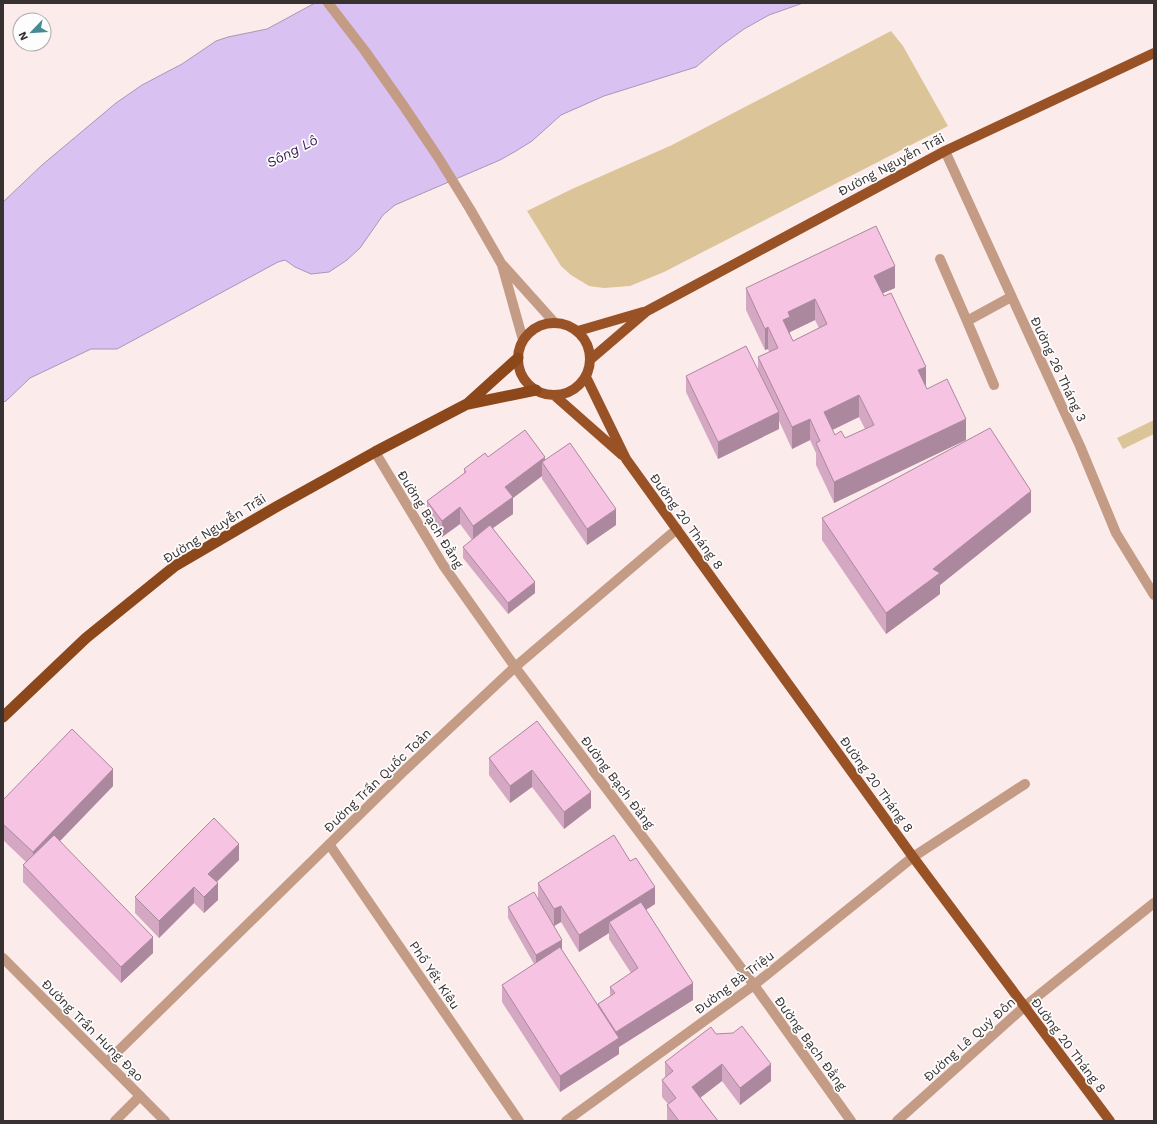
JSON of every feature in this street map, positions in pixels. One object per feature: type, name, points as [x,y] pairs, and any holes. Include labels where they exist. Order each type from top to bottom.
[{"type":"highway","name":"Đường Nguyễn Trãi","points":[[3,717],[86,638],[175,566],[276,507],[375,452],[467,404],[518,358]]},
{"type":"highway","name":"Đường Nguyễn Trãi","points":[[467,404],[536,390]]},
{"type":"main road","name":"Đường Nguyễn Trãi","points":[[578,331],[647,311],[945,151],[1154,53]]},
{"type":"main road","name":"Đường Nguyễn Trãi","points":[[591,359],[647,311]]},
{"type":"main road","points":[[554,322],[563,323],[578,331],[585,339],[591,359],[590,368],[580,385],[573,391],[554,395],[545,394],[528,385],[522,377],[518,358],[519,349],[528,333],[544,323],[554,322]]},
{"type":"main road","name":"Đường 20 Tháng 8","points":[[586,377],[626,459],[913,857],[1110,1121]]},
{"type":"main road","name":"Đường 20 Tháng 8","points":[[554,395],[626,459]]},
{"type":"street","points":[[328,3],[365,51],[438,157],[501,263],[554,322]]},
{"type":"street","name":"Đường 26 Tháng 3","points":[[945,151],[1080,446],[1116,533],[1154,595]]},
{"type":"street","points":[[940,259],[994,385]]},
{"type":"street","points":[[501,263],[523,340]]},
{"type":"street","points":[[967,321],[1011,297]]},
{"type":"street","name":"Đường Bạch Đằng","points":[[375,452],[443,565],[516,667],[754,985],[851,1121]]},
{"type":"street","name":"Đường Trần Quốc Toản","points":[[107,1062],[411,765],[516,667],[676,529]]},
{"type":"street","name":"Đường Bà Triệu","points":[[566,1121],[754,985],[913,857],[1024,784]]},
{"type":"street","name":"Phố Yết Kiêu","points":[[329,844],[519,1121]]},
{"type":"street","name":"Đường Lê Quý Đôn","points":[[897,1121],[1024,1007],[1154,903]]},
{"type":"street","name":"Đường Trần Hưng Đạo","points":[[3,958],[165,1121]]},
{"type":"street","points":[[115,1121],[140,1096]]},
{"type":"shaded area","points":[[891,31],[903,46],[948,126],[664,272],[630,286],[604,288],[589,286],[571,275],[561,266],[527,211],[572,189],[672,145]]},
{"type":"shaded area","points":[[1154,420],[1154,434],[1123,449],[1117,438]]},
{"type":"water","name":"Sông Lô","points":[[315,3],[803,3],[769,15],[744,29],[696,67],[604,96],[561,115],[532,141],[500,160],[395,205],[383,215],[360,248],[347,260],[329,272],[311,274],[295,267],[285,260],[278,262],[117,349],[91,349],[30,378],[6,401],[3,402],[3,202],[42,165],[116,103],[142,85],[182,64],[216,41],[267,29]]},
{"type":"building","points":[[876,226],[895,266],[874,276],[884,296],[891,293],[926,367],[918,370],[927,389],[947,379],[966,419],[834,482],[816,443],[820,441],[810,419],[792,427],[758,357],[778,348],[768,327],[765,329],[746,288]],"holes":[[[815,299],[827,324],[793,341],[783,320],[790,317],[788,312]],[[859,395],[874,425],[845,438],[841,431],[835,435],[824,412]]]},
{"type":"building","points":[[746,346],[779,412],[718,442],[686,376]]},
{"type":"building","points":[[990,428],[1031,491],[933,569],[940,573],[886,613],[822,518]]},
{"type":"building","points":[[525,430],[545,457],[505,487],[513,497],[473,526],[460,507],[442,521],[427,501],[466,472],[464,469],[485,453],[488,457]]},
{"type":"building","points":[[570,443],[616,509],[587,529],[542,462]]},
{"type":"building","points":[[490,525],[535,582],[508,603],[463,547]]},
{"type":"building","points":[[537,721],[591,792],[564,812],[532,770],[510,786],[489,758]]},
{"type":"building","points":[[72,729],[113,769],[33,852],[3,824],[3,800]]},
{"type":"building","points":[[214,818],[239,844],[208,874],[218,883],[204,897],[194,887],[159,921],[135,897]]},
{"type":"building","points":[[54,835],[153,937],[121,967],[23,865]]},
{"type":"building","points":[[614,835],[630,861],[636,858],[655,887],[579,935],[561,906],[554,909],[538,883]]},
{"type":"building","points":[[534,892],[562,940],[536,955],[508,907]]},
{"type":"building","points":[[641,902],[693,983],[616,1032],[598,1004],[615,993],[610,987],[638,968],[609,922]]},
{"type":"building","points":[[560,947],[619,1038],[560,1076],[502,985]]},
{"type":"building","points":[[742,1026],[771,1064],[740,1088],[722,1064],[692,1087],[718,1121],[679,1121],[667,1105],[676,1098],[662,1080],[673,1071],[665,1062],[711,1027],[716,1034],[733,1033]]}]
